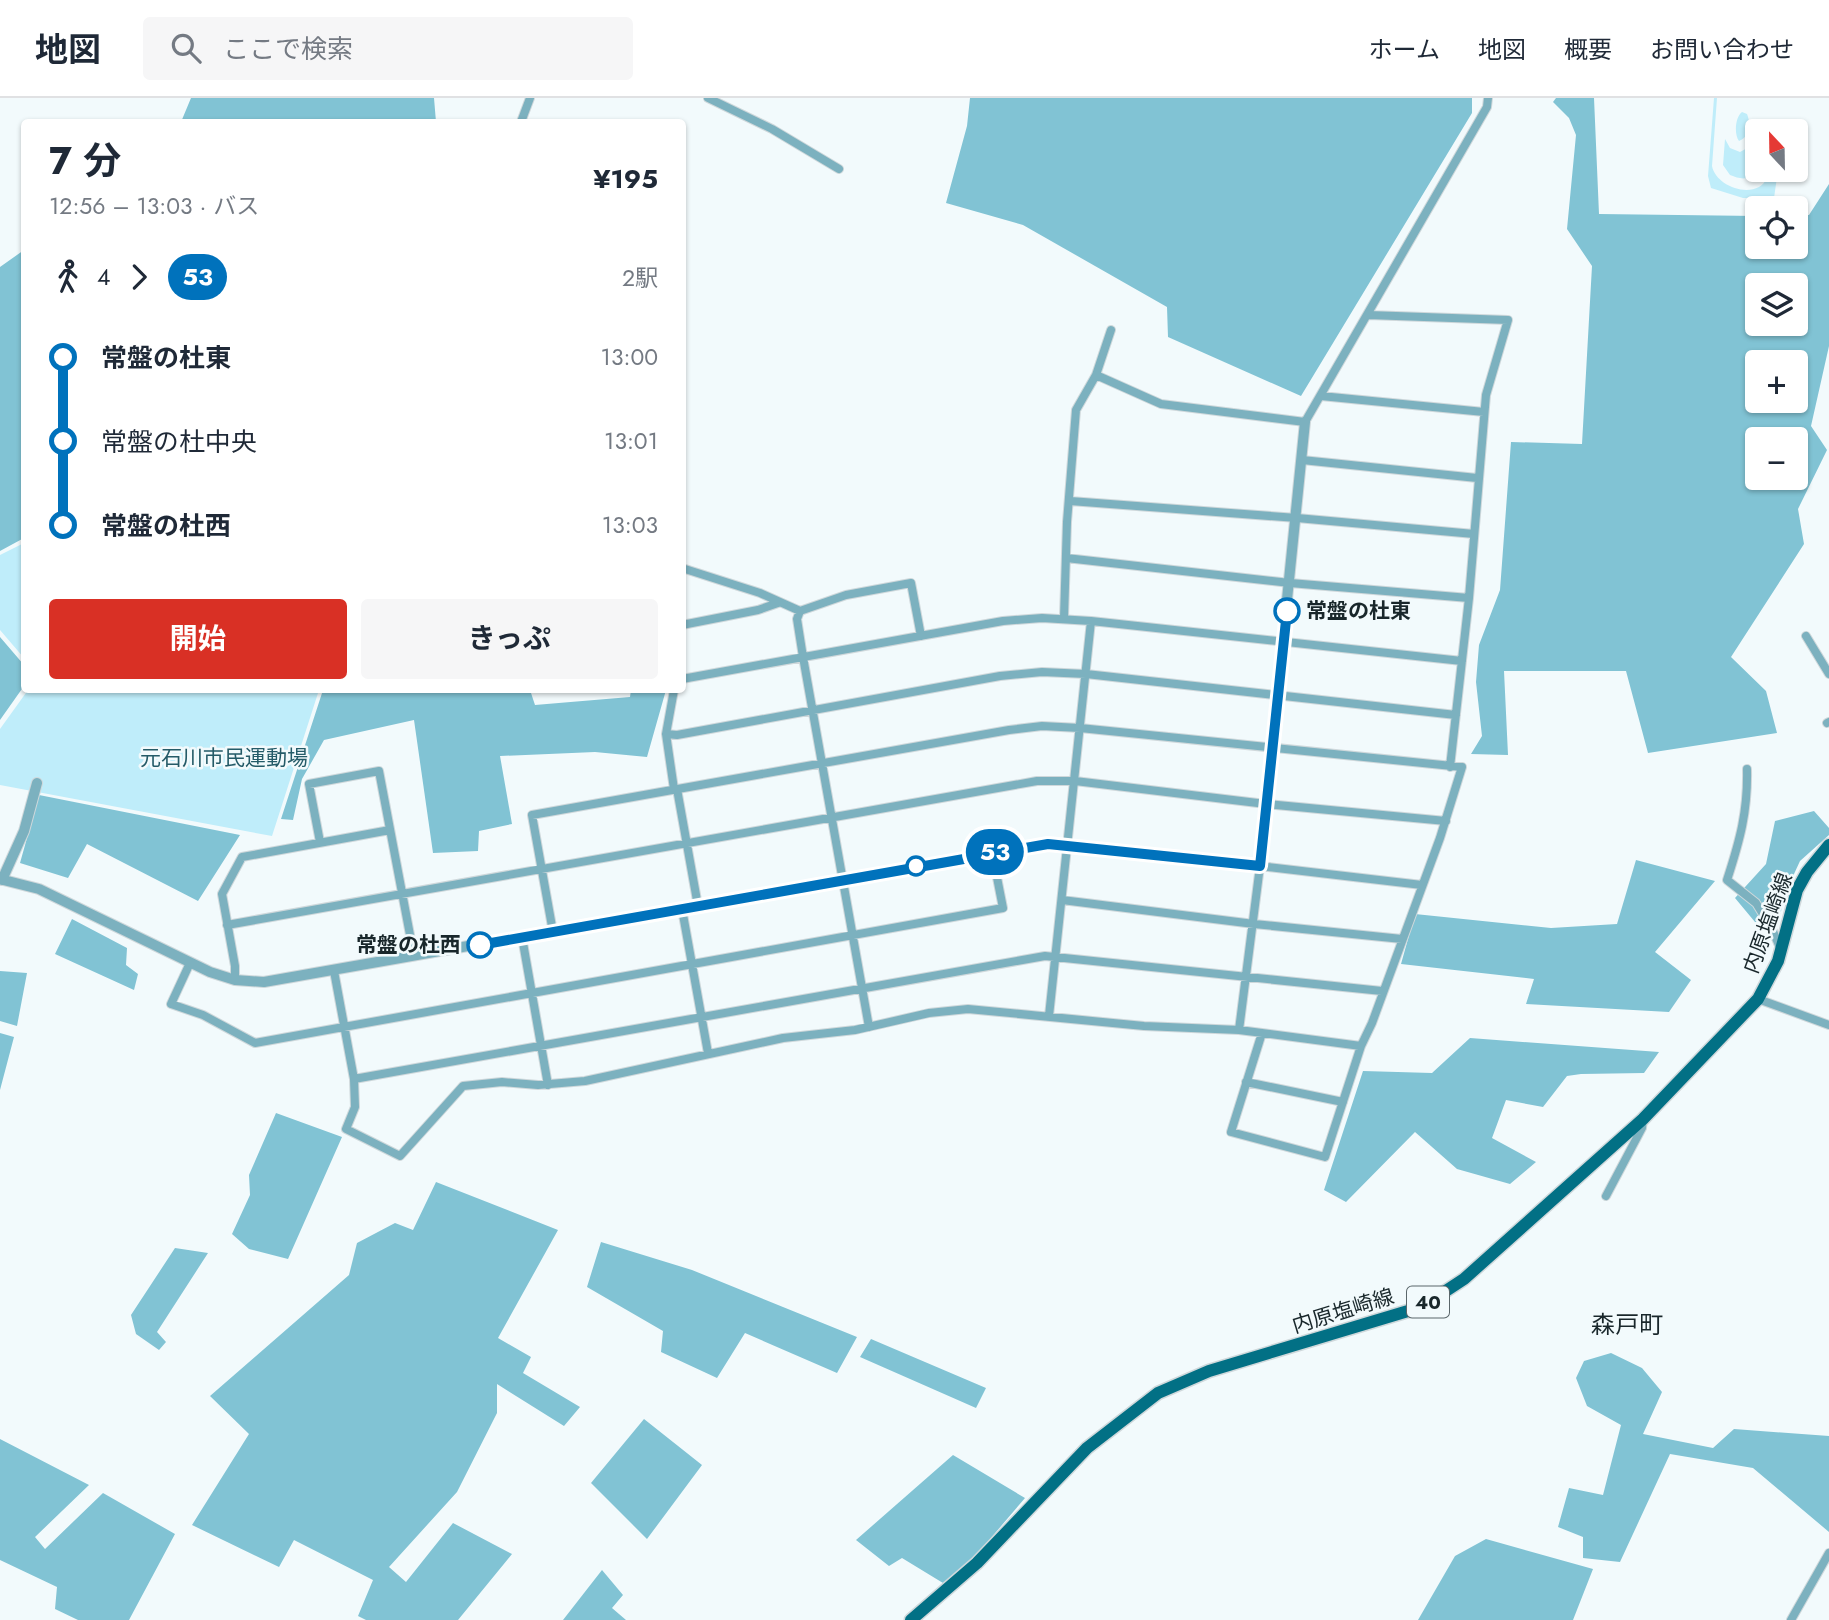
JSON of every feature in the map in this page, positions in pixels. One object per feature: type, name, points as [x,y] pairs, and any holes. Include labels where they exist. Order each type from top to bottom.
[{"type":"main road","name":"内原塩崎線","points":[[911,1620],[977,1563],[1087,1448],[1147,1401],[1181,1382],[1209,1371],[1380,1321],[1429,1302],[1464,1279],[1643,1119],[1758,999],[1773,973],[1797,890],[1807,872],[1829,845]]},
{"type":"street","points":[[522,119],[530,98]]},
{"type":"street","points":[[708,98],[772,129],[839,169]]},
{"type":"street","points":[[1239,1030],[1254,924],[1306,422],[1487,107],[1488,98]]},
{"type":"street","points":[[1368,315],[1508,320],[1486,396],[1469,598],[1450,767]]},
{"type":"street","points":[[1064,618],[1076,410],[1096,375],[1111,330]]},
{"type":"street","points":[[1096,375],[1161,404],[1306,422]]},
{"type":"street","points":[[1321,396],[1484,412]]},
{"type":"street","points":[[1302,460],[1478,478]]},
{"type":"street","points":[[1070,501],[1474,534]]},
{"type":"street","points":[[1066,558],[1290,583],[1469,598]]},
{"type":"street","points":[[686,569],[760,593],[800,611],[846,595],[911,583],[920,636]]},
{"type":"street","points":[[686,624],[758,610],[778,603]]},
{"type":"street","points":[[800,611],[797,619],[803,657],[869,1027]]},
{"type":"street","points":[[686,678],[1003,621],[1064,618],[1462,661]]},
{"type":"street","points":[[1049,1016],[1091,621]]},
{"type":"street","points":[[1807,636],[1829,674]]},
{"type":"street","points":[[666,734],[1000,676],[1042,672],[1086,674],[1456,715]]},
{"type":"street","points":[[673,693],[666,734],[698,906]]},
{"type":"street","points":[[553,932],[532,815],[1018,728],[1042,726],[1462,767],[1446,821],[1372,1023],[1361,1046],[1325,1157],[1231,1132],[1262,1033]]},
{"type":"street","points":[[1747,769],[1748,800],[1744,827],[1727,880],[1756,903],[1781,950]]},
{"type":"street","points":[[320,842],[309,784],[379,771],[414,956]]},
{"type":"street","points":[[228,925],[1022,782],[1075,781],[1266,804],[1446,821]]},
{"type":"street","points":[[37,783],[24,831],[1,880],[39,889],[190,963],[234,980],[278,981],[1048,844],[1422,885]]},
{"type":"street","points":[[234,980],[235,966],[222,894],[242,857],[390,830]]},
{"type":"street","points":[[190,963],[171,1004],[203,1015],[255,1043],[1003,908],[992,852]]},
{"type":"street","points":[[1062,900],[1402,939]]},
{"type":"street","points":[[682,909],[709,1053]]},
{"type":"street","points":[[522,937],[548,1085]]},
{"type":"street","points":[[354,1079],[1045,956],[1382,991]]},
{"type":"street","points":[[334,971],[354,1079],[355,1107],[346,1129],[400,1156],[463,1086],[502,1083],[548,1085],[585,1081],[783,1038],[869,1027],[929,1013],[968,1009],[1144,1027],[1239,1030],[1361,1046]]},
{"type":"street","points":[[1758,999],[1829,1025]]},
{"type":"street","points":[[1246,1082],[1343,1102]]},
{"type":"street","points":[[1606,1196],[1642,1128],[1643,1119]]},
{"type":"street","points":[[1791,1620],[1829,1553]]},
{"type":"green space","points":[[1714,98],[1717,98],[1712,166],[1714,172],[1718,178],[1737,189],[1752,189],[1765,182],[1776,182],[1774,196],[1743,198],[1711,188],[1708,176]]},
{"type":"green space","points":[[1742,112],[1747,114],[1748,119],[1745,119],[1745,136],[1739,141],[1736,135],[1738,118]]},
{"type":"green space","points":[[1725,139],[1730,148],[1740,152],[1745,149],[1745,178],[1730,175],[1723,165]]},
{"type":"green space","points":[[21,544],[21,654],[0,630],[0,555]]},
{"type":"green space","name":"元石川市民運動場","points":[[26,693],[318,693],[272,836],[0,785],[0,729]]},
{"type":"shaded area","points":[[191,98],[434,98],[436,119],[182,119]]},
{"type":"shaded area","points":[[970,98],[1472,98],[1472,113],[1301,396],[1168,337],[1167,307],[1023,225],[946,203],[967,126]]},
{"type":"shaded area","points":[[1556,98],[1594,98],[1599,214],[1745,216],[1745,259],[1808,259],[1808,215],[1829,184],[1829,346],[1811,426],[1827,450],[1808,489],[1808,427],[1745,427],[1745,490],[1807,490],[1798,509],[1804,544],[1731,657],[1766,691],[1777,733],[1648,753],[1626,671],[1504,671],[1508,755],[1471,754],[1482,736],[1476,682],[1479,645],[1500,590],[1511,442],[1582,444],[1592,266],[1567,229],[1576,135],[1569,118],[1553,102]]},
{"type":"shaded area","points":[[21,252],[21,540],[0,551],[0,267]]},
{"type":"shaded area","points":[[0,637],[21,662],[21,690],[0,720]]},
{"type":"shaded area","points":[[322,693],[531,693],[535,705],[630,697],[631,693],[665,693],[647,757],[595,752],[500,756],[512,824],[479,831],[478,851],[433,853],[414,720],[324,740],[302,779],[293,820],[281,819]]},
{"type":"shaded area","points":[[39,795],[240,835],[198,901],[87,844],[68,878],[20,863]]},
{"type":"shaded area","points":[[1814,811],[1829,828],[1829,835],[1800,861],[1788,887],[1776,928],[1755,922],[1735,898],[1766,864],[1775,821]]},
{"type":"shaded area","points":[[1636,860],[1715,881],[1655,952],[1691,980],[1669,1012],[1526,1004],[1534,979],[1401,964],[1415,914],[1551,928],[1617,924]]},
{"type":"shaded area","points":[[72,919],[127,948],[126,965],[138,974],[134,990],[55,954]]},
{"type":"shaded area","points":[[0,971],[27,973],[17,1026],[0,1021]]},
{"type":"shaded area","points":[[0,1033],[14,1037],[0,1090]]},
{"type":"shaded area","points":[[1470,1038],[1659,1052],[1644,1073],[1567,1076],[1543,1107],[1506,1100],[1492,1138],[1536,1162],[1510,1184],[1457,1169],[1415,1132],[1346,1202],[1324,1190],[1363,1071],[1432,1073]]},
{"type":"shaded area","points":[[276,1113],[342,1137],[288,1259],[249,1249],[232,1234],[250,1195],[249,1175]]},
{"type":"shaded area","points":[[436,1182],[558,1230],[498,1338],[531,1357],[523,1373],[580,1407],[564,1426],[497,1384],[497,1413],[457,1492],[389,1567],[406,1582],[453,1523],[512,1554],[458,1620],[366,1620],[358,1616],[373,1580],[294,1540],[279,1567],[192,1525],[249,1434],[210,1396],[349,1275],[357,1243],[395,1223],[413,1230]]},
{"type":"shaded area","points":[[601,1242],[692,1270],[857,1337],[837,1373],[745,1333],[717,1378],[661,1352],[663,1331],[587,1287]]},
{"type":"shaded area","points":[[175,1248],[208,1253],[157,1332],[166,1342],[159,1350],[136,1334],[131,1315]]},
{"type":"shaded area","points":[[871,1339],[986,1388],[976,1408],[860,1357]]},
{"type":"shaded area","points":[[1611,1353],[1642,1368],[1662,1392],[1643,1434],[1713,1448],[1734,1429],[1829,1436],[1829,1532],[1753,1468],[1670,1454],[1620,1562],[1583,1558],[1583,1537],[1558,1527],[1569,1488],[1603,1495],[1621,1425],[1587,1406],[1576,1378],[1584,1361]]},
{"type":"shaded area","points":[[644,1419],[702,1465],[647,1539],[591,1483]]},
{"type":"shaded area","points":[[0,1439],[89,1485],[35,1537],[45,1549],[103,1493],[175,1534],[129,1620],[78,1620],[55,1609],[57,1587],[0,1560]]},
{"type":"shaded area","points":[[953,1455],[1025,1498],[967,1566],[943,1583],[902,1558],[889,1566],[856,1540]]},
{"type":"shaded area","points":[[1486,1539],[1593,1569],[1573,1620],[1418,1620],[1455,1556]]},
{"type":"shaded area","points":[[602,1570],[623,1595],[612,1608],[626,1620],[563,1620]]},
{"type":"bus line","name":"53","points":[[480,945],[1048,844],[1260,866],[1287,611]]},
{"type":"place","name":"常盤の杜東","points":[[1287,611]]},
{"type":"place","name":"常盤の杜西","points":[[480,945]]},
{"type":"district","name":"森戸町","points":[[1627,1325]]}]
